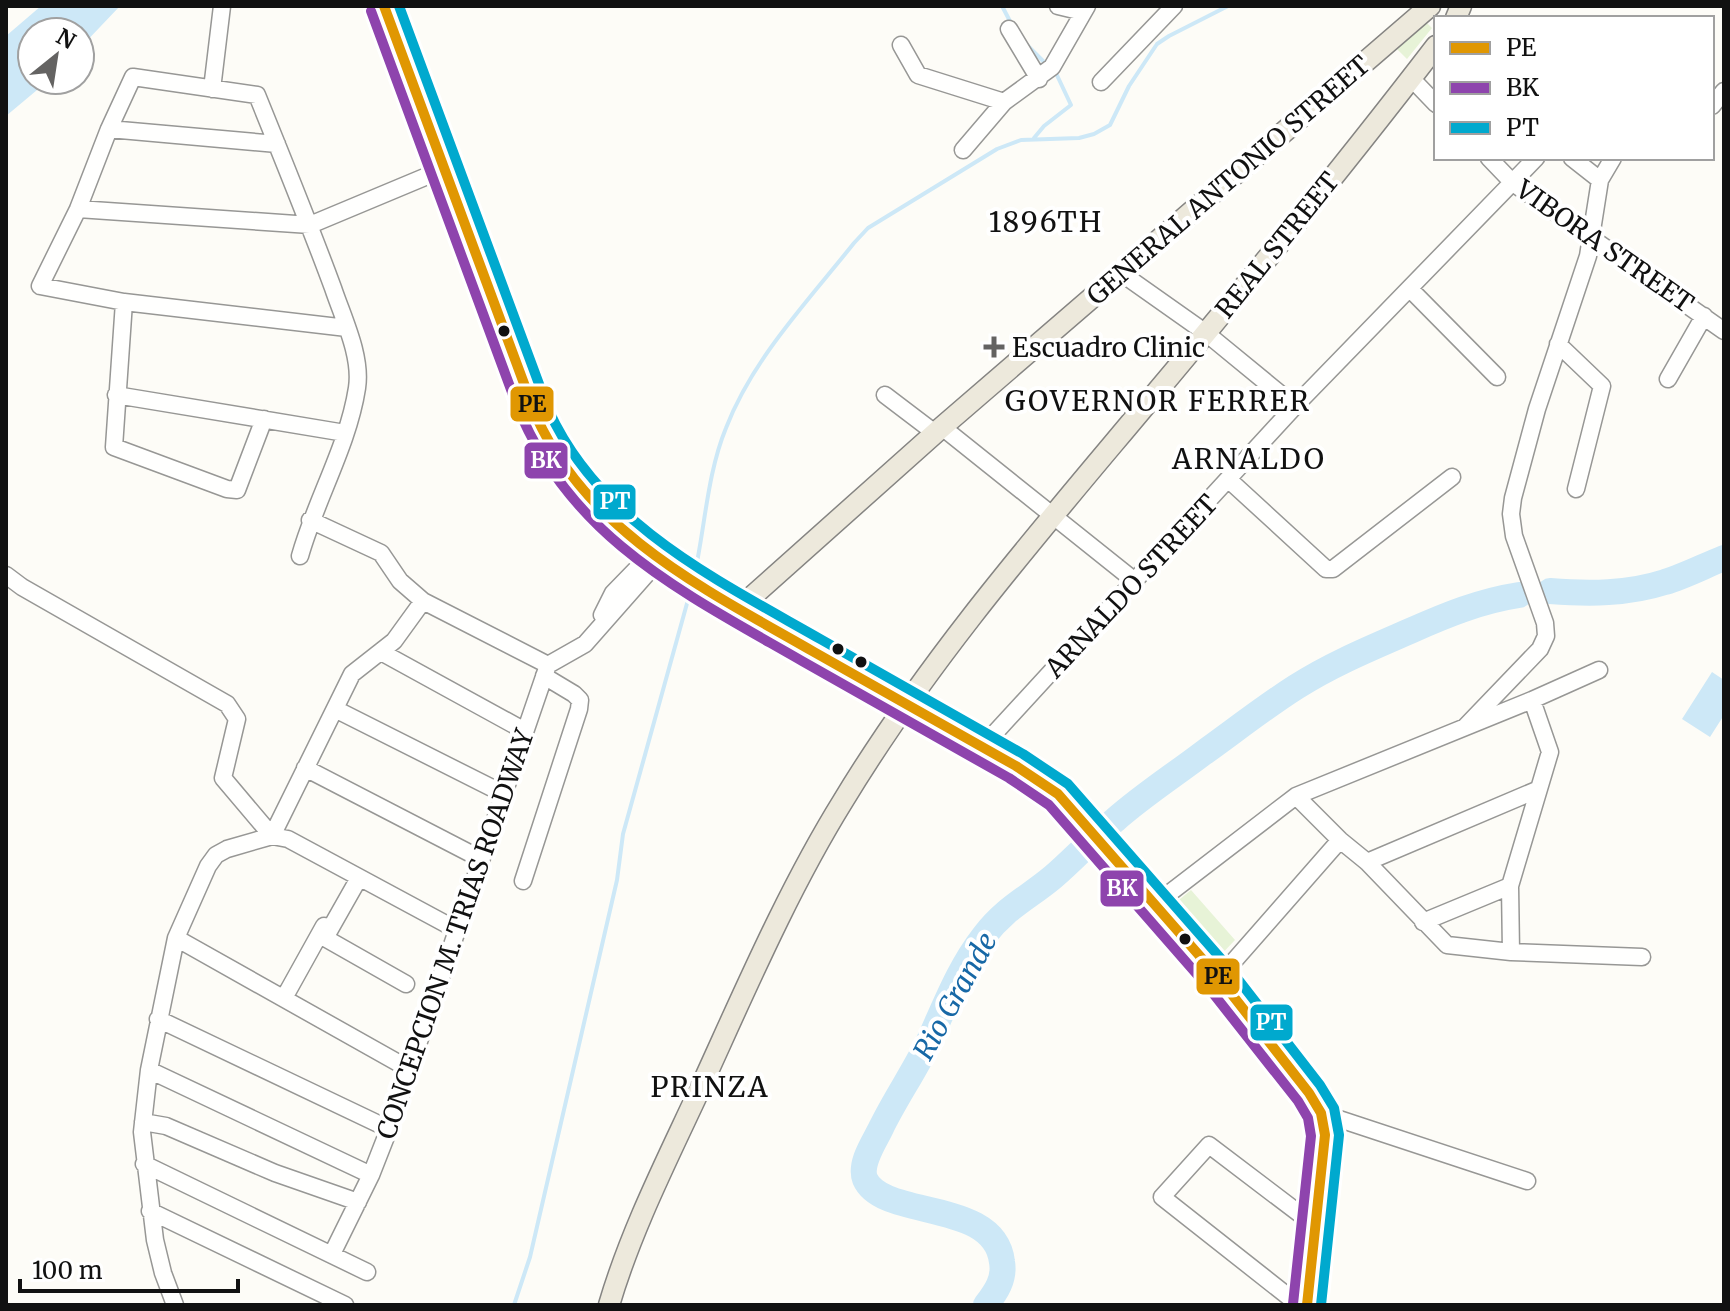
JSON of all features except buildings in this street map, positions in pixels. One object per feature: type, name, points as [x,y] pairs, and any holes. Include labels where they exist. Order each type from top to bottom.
[{"type":"main road","points":[[384,6],[548,439],[563,466],[607,513],[683,577],[982,747],[1058,794],[1219,978],[1309,1093],[1321,1113],[1325,1135],[1307,1305]]},
{"type":"main road","name":"GENERAL ANTONIO STREET","points":[[738,609],[939,430],[1430,6]]},
{"type":"main road","name":"REAL STREET","points":[[609,1305],[622,1262],[649,1199],[767,943],[841,802],[906,705],[1053,516],[1206,333],[1434,49]]},
{"type":"street","points":[[212,89],[222,6]]},
{"type":"street","points":[[963,150],[1004,102],[1039,79],[1057,60],[1085,9],[1058,6]]},
{"type":"street","points":[[1101,82],[1174,6]]},
{"type":"street","points":[[1009,29],[1039,79]]},
{"type":"street","points":[[901,45],[918,75],[1004,102]]},
{"type":"street","points":[[300,556],[310,520],[345,433],[358,384],[347,328],[310,225],[257,95],[133,77],[78,209],[40,286],[124,302],[347,328]]},
{"type":"street","points":[[1411,78],[1434,102]]},
{"type":"street","points":[[109,129],[277,144]]},
{"type":"street","name":"VIBORA STREET","points":[[1491,160],[1513,183],[1724,331]]},
{"type":"street","name":"ARNALDO STREET","points":[[982,747],[1295,406],[1534,160]]},
{"type":"street","points":[[1575,160],[1600,180]]},
{"type":"street","points":[[1465,727],[1540,649],[1546,636],[1545,623],[1514,536],[1511,514],[1520,466],[1588,256],[1600,180],[1612,160]]},
{"type":"street","points":[[78,209],[310,225],[444,169]]},
{"type":"street","points":[[1121,273],[1206,333],[1295,406]]},
{"type":"street","points":[[1410,289],[1497,377]]},
{"type":"street","points":[[124,302],[114,447],[237,490],[264,419]]},
{"type":"street","points":[[1668,379],[1704,316]]},
{"type":"street","points":[[1558,344],[1602,386],[1576,489]]},
{"type":"street","points":[[116,395],[345,433]]},
{"type":"street","points":[[885,395],[939,430],[1136,582]]},
{"type":"street","points":[[1229,480],[1326,569],[1333,569],[1452,477]]},
{"type":"street","points":[[310,520],[381,553],[400,581],[423,601],[546,671],[580,700],[523,881]]},
{"type":"street","points":[[546,671],[585,644],[595,631],[613,593],[656,557]]},
{"type":"street","points":[[6,575],[227,704],[237,719],[223,778],[272,836]]},
{"type":"street","points":[[272,836],[352,674],[394,641],[423,601]]},
{"type":"street","points":[[381,652],[525,731]]},
{"type":"street","points":[[1154,905],[1296,796],[1599,670]]},
{"type":"street","name":"CONCEPCION M. TRIAS ROADWAY","points":[[332,1254],[371,1175],[389,1129],[546,671]]},
{"type":"street","points":[[1511,952],[1510,886],[1550,752],[1532,700]]},
{"type":"street","points":[[335,709],[504,794]]},
{"type":"street","points":[[305,768],[481,859]]},
{"type":"street","points":[[1367,862],[1539,789]]},
{"type":"street","points":[[1296,796],[1367,862],[1447,945],[1511,952],[1642,957]]},
{"type":"street","points":[[175,1305],[163,1273],[150,1211],[143,1122],[158,1019],[176,938],[208,866],[216,855],[272,836],[288,839],[457,930]]},
{"type":"street","points":[[1219,978],[1340,840]]},
{"type":"street","points":[[356,877],[325,938],[406,984]]},
{"type":"street","points":[[284,998],[356,877]]},
{"type":"street","points":[[1423,922],[1510,886]]},
{"type":"street","points":[[176,938],[409,1069]]},
{"type":"street","points":[[158,1019],[389,1129]]},
{"type":"street","points":[[149,1070],[371,1175]]},
{"type":"street","points":[[1321,1113],[1527,1181]]},
{"type":"street","points":[[143,1122],[166,1126],[275,1173],[358,1202]]},
{"type":"street","points":[[1299,1305],[1162,1197],[1209,1145],[1317,1227]]},
{"type":"street","points":[[144,1164],[367,1272]]},
{"type":"street","points":[[150,1211],[345,1305]]},
{"type":"green space","points":[[1423,19],[1432,28],[1407,59],[1393,45]]},
{"type":"green space","points":[[1191,890],[1235,940],[1216,960],[1169,908]]},
{"type":"water","points":[[41,6],[120,6],[96,31],[96,16],[29,16]]},
{"type":"water","points":[[16,27],[16,96],[30,96],[6,116],[6,36]]},
{"type":"water","points":[[1712,672],[1724,680],[1724,715],[1710,737],[1682,719]]},
{"type":"waterway","points":[[1002,6],[1012,25]]},
{"type":"waterway","points":[[694,577],[710,482],[737,402],[783,331],[868,228],[997,149],[1021,140],[1079,138],[1110,125],[1129,86],[1157,44],[1228,6]]},
{"type":"waterway","points":[[1027,45],[1046,64]]},
{"type":"waterway","points":[[1034,138],[1071,105],[1055,71]]},
{"type":"waterway","name":"Rio Grande","points":[[1550,591],[1594,593],[1637,589],[1672,580],[1724,558]]},
{"type":"waterway","points":[[514,1305],[530,1257],[617,880],[623,834],[691,589]]},
{"type":"waterway","name":"Rio Grande","points":[[986,1305],[1002,1274],[1002,1262],[995,1242],[980,1228],[960,1218],[893,1200],[876,1192],[864,1173],[872,1146],[923,1054],[960,974],[984,936],[1008,911],[1053,877],[1136,803],[1296,687],[1352,657],[1437,619],[1519,595]]},
{"type":"transit line","name":"PE","points":[[384,6],[536,416],[559,458],[587,494],[619,526],[693,582],[1016,766],[1058,794],[1219,978],[1309,1093],[1321,1113],[1325,1135],[1307,1305]]},
{"type":"transit line","name":"PT","points":[[399,6],[549,411],[571,451],[599,487],[631,518],[704,572],[1023,754],[1068,784],[1230,969],[1320,1085],[1334,1108],[1339,1135],[1321,1305]]},
{"type":"transit line","name":"BK","points":[[371,11],[516,403],[539,450],[566,491],[599,526],[674,585],[1009,778],[1049,805],[1208,987],[1298,1101],[1308,1118],[1311,1136],[1293,1304]]},
{"type":"place","name":"Escuadro Clinic","points":[[994,347]]},
{"type":"district","name":"1896TH","points":[[1046,222]]},
{"type":"district","name":"GOVERNOR FERRER","points":[[1158,401]]},
{"type":"district","name":"ARNALDO","points":[[1249,459]]},
{"type":"district","name":"PRINZA","points":[[710,1087]]}]
